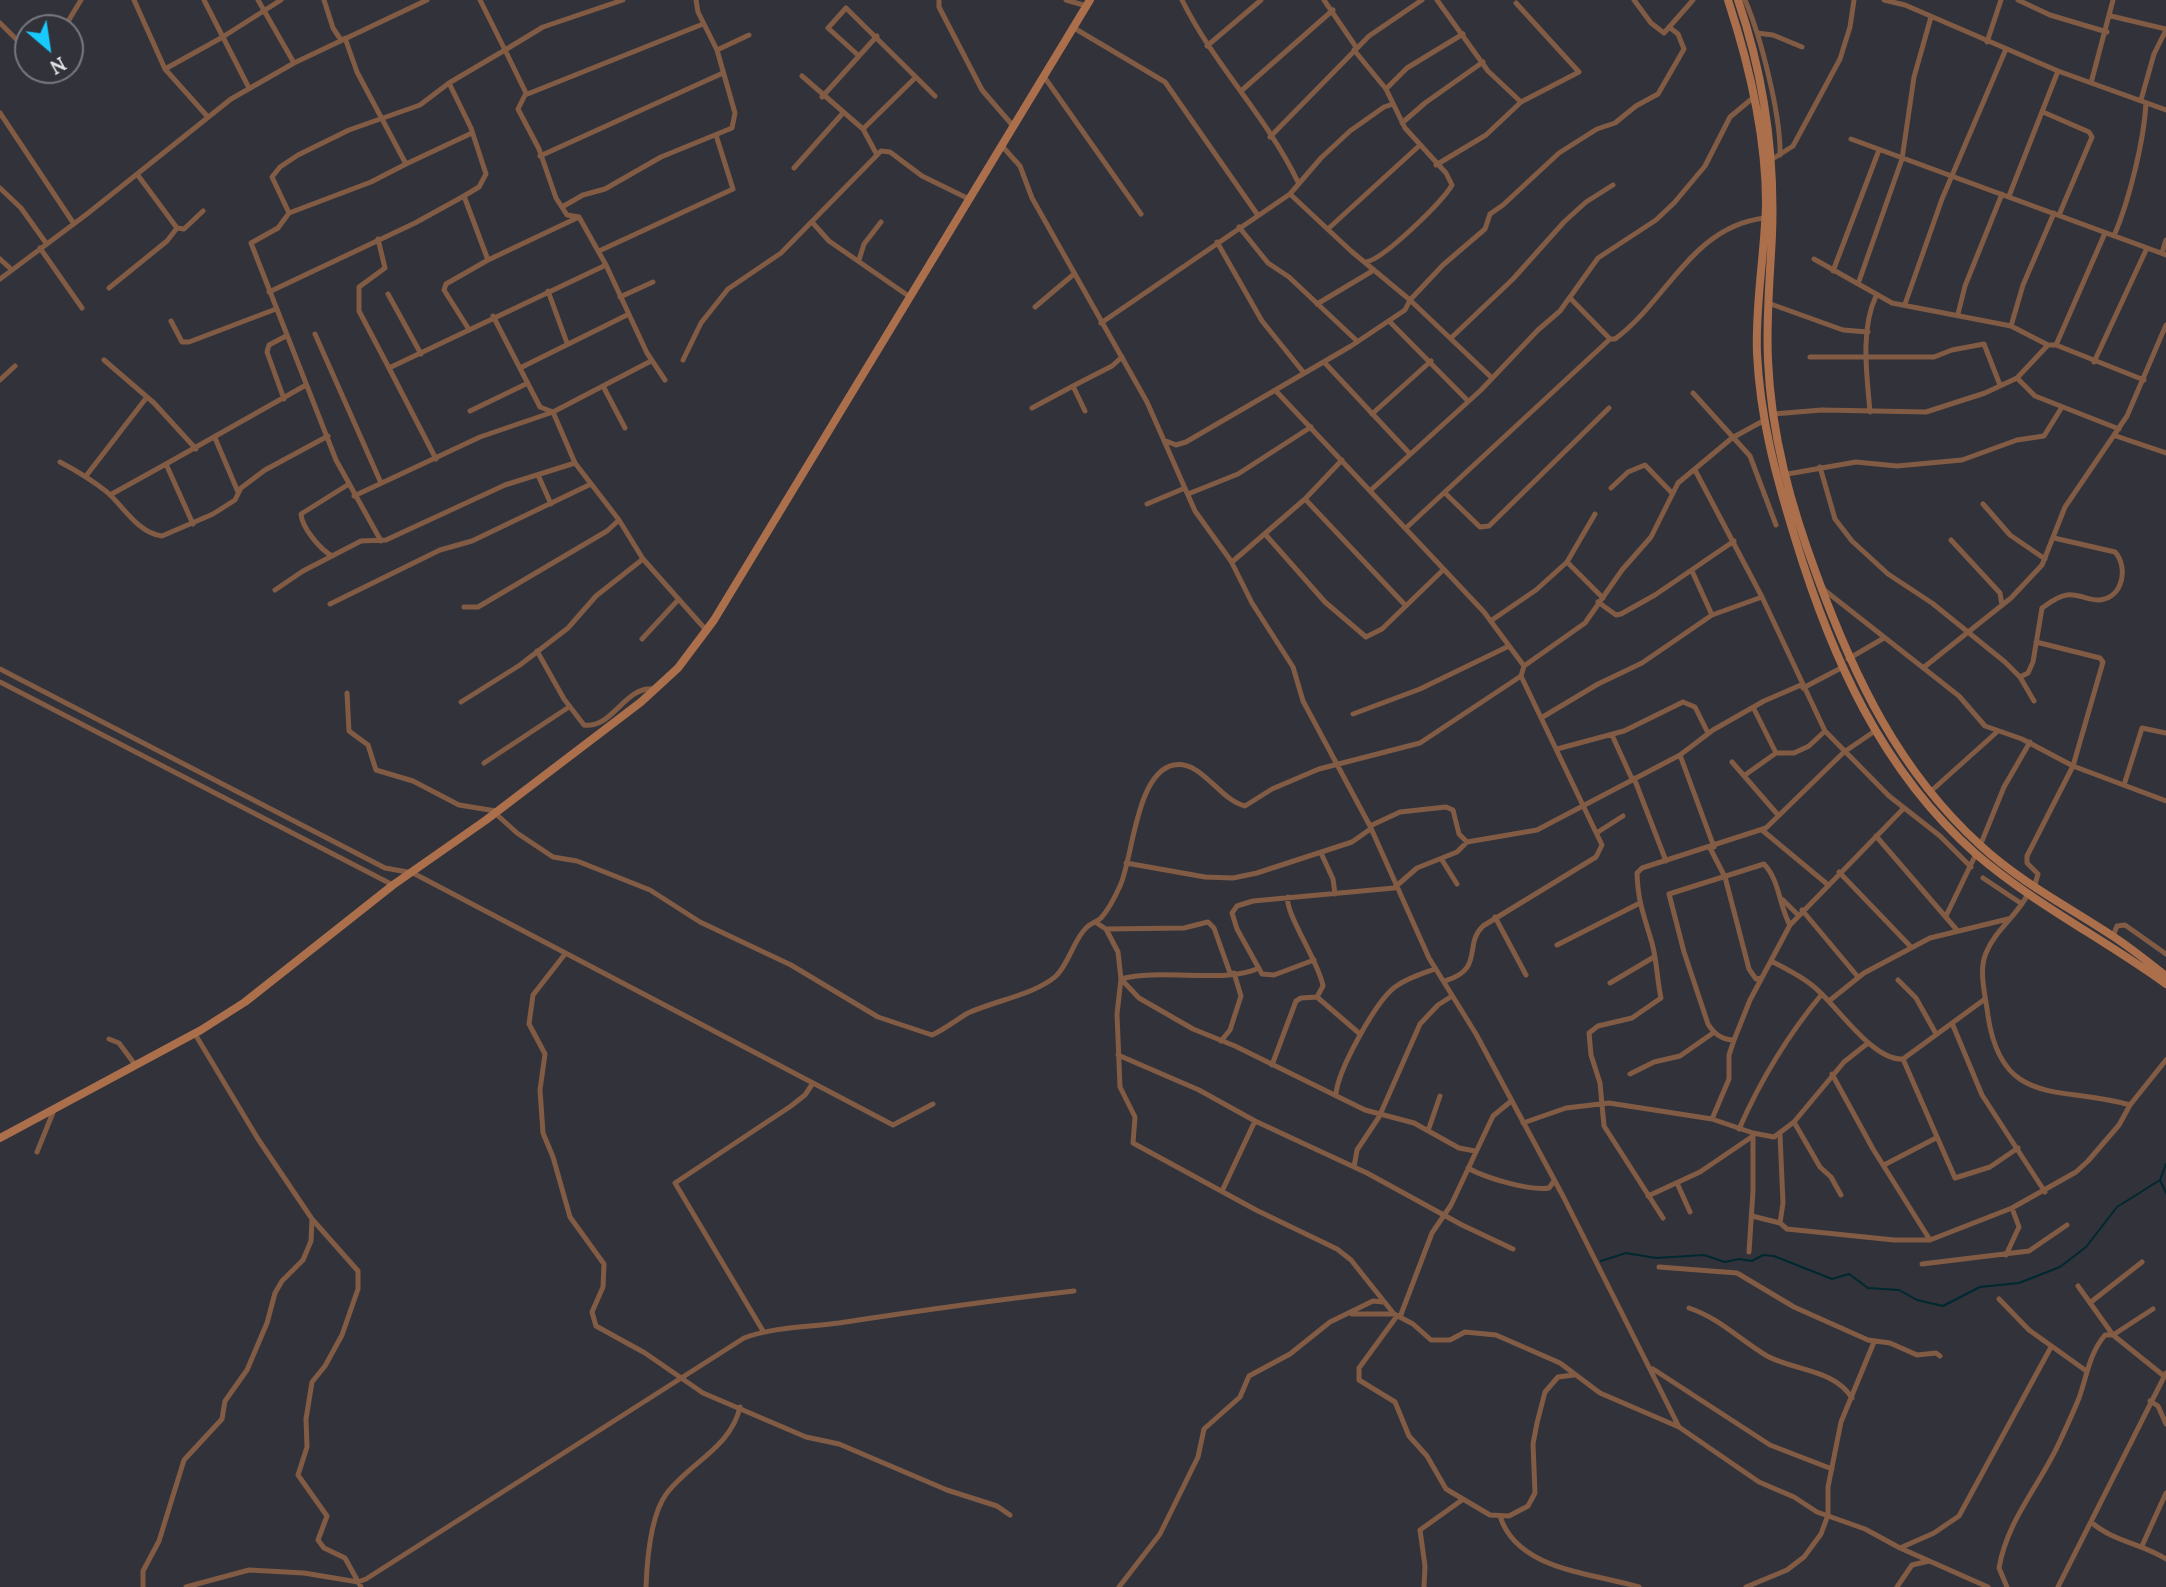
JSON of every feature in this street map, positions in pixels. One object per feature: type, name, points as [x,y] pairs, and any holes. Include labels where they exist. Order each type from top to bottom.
[{"type":"main road","points":[[1728,0],[1754,97],[1765,185],[1757,338],[1763,421],[1806,575],[1841,668],[1875,731],[1930,807],[1978,850],[2031,891],[2166,984]]},
{"type":"main road","points":[[1738,0],[1761,86],[1771,160],[1772,234],[1768,303],[1773,414],[1780,476],[1848,659],[1896,747],[1929,793],[1978,850]]},
{"type":"main road","points":[[0,1138],[195,1034],[245,1003],[394,885],[497,812],[655,689],[678,668],[707,631],[1045,78],[1088,3]]},
{"type":"main road","points":[[2031,891],[2113,936],[2166,976]]},
{"type":"street","points":[[134,0],[165,69],[207,116]]},
{"type":"street","points":[[204,0],[221,38],[249,88]]},
{"type":"street","points":[[258,0],[294,62]]},
{"type":"street","points":[[165,69],[281,0]]},
{"type":"street","points":[[324,0],[333,28],[343,39],[406,164]]},
{"type":"street","points":[[403,0],[409,8]]},
{"type":"street","points":[[0,279],[74,224],[207,116],[249,88],[294,62],[427,0]]},
{"type":"street","points":[[480,0],[525,95]]},
{"type":"street","points":[[289,212],[273,173],[298,155],[383,117],[398,115],[420,105],[449,83],[543,27],[623,0]]},
{"type":"street","points":[[562,207],[583,195],[605,189],[661,157],[732,128],[735,121],[717,50],[703,24],[696,0]]},
{"type":"street","points":[[939,0],[982,90],[1014,127]]},
{"type":"street","points":[[1066,0],[1088,3]]},
{"type":"street","points":[[1182,0],[1207,46],[1241,91],[1298,182]]},
{"type":"street","points":[[1207,46],[1261,0]]},
{"type":"street","points":[[1241,91],[1335,0]]},
{"type":"street","points":[[1270,137],[1355,49],[1393,17],[1422,0]]},
{"type":"street","points":[[1437,0],[1483,62],[1521,102]]},
{"type":"street","points":[[1634,0],[1664,33],[1693,0]]},
{"type":"street","points":[[1745,0],[1757,33],[1781,136],[1780,155]]},
{"type":"street","points":[[1771,160],[1793,146],[1840,59],[1850,27],[1854,0]]},
{"type":"street","points":[[1884,0],[1905,5],[2058,71],[2166,110]]},
{"type":"street","points":[[1987,42],[2001,0]]},
{"type":"street","points":[[2018,0],[2050,15],[2106,32]]},
{"type":"street","points":[[2091,83],[2111,16],[2113,0]]},
{"type":"street","points":[[1436,165],[1486,135],[1521,102],[1579,72],[1516,3]]},
{"type":"street","points":[[1328,5],[1355,49],[1386,89],[1401,121],[1436,165],[1446,173],[1452,187],[1403,238],[1379,257],[1366,262]]},
{"type":"street","points":[[859,56],[829,30],[828,25],[846,8],[877,36],[934,96]]},
{"type":"street","points":[[2111,16],[2166,30],[2154,54],[2143,101],[2142,134],[2122,218],[2114,236]]},
{"type":"street","points":[[1858,284],[1902,159],[1914,77],[1931,18]]},
{"type":"street","points":[[0,23],[14,37]]},
{"type":"street","points":[[579,217],[567,215],[562,207],[518,108],[525,95],[703,24]]},
{"type":"street","points":[[1166,441],[1176,445],[1186,442],[1324,362],[1405,310],[1410,300],[1452,257],[1485,229],[1490,214],[1559,153],[1597,130],[1615,124],[1636,106],[1658,94],[1684,49],[1678,34],[1669,27]]},
{"type":"street","points":[[1074,28],[1164,82],[1257,214]]},
{"type":"street","points":[[1757,33],[1773,35],[1802,47]]},
{"type":"street","points":[[1386,89],[1407,68],[1463,34]]},
{"type":"street","points":[[717,50],[749,35]]},
{"type":"street","points":[[822,96],[877,36]]},
{"type":"street","points":[[1905,304],[1942,199],[1955,176],[1987,87],[2006,50]]},
{"type":"street","points":[[1401,121],[1483,62]]},
{"type":"street","points":[[2009,196],[2058,71]]},
{"type":"street","points":[[540,156],[723,73]]},
{"type":"street","points":[[802,76],[863,130],[877,155]]},
{"type":"street","points":[[863,130],[916,77]]},
{"type":"street","points":[[1045,78],[1141,214]]},
{"type":"street","points":[[269,292],[479,187],[486,178],[472,133],[449,83]]},
{"type":"street","points":[[1371,490],[1468,401],[1571,299],[1580,281],[1598,258],[1656,220],[1692,184],[1705,166],[1730,117],[1754,97]]},
{"type":"street","points":[[1101,323],[1290,194],[1298,182],[1350,131],[1384,107],[1394,104]]},
{"type":"street","points":[[2011,326],[2023,285],[2092,137],[2089,132],[2043,112]]},
{"type":"street","points":[[0,113],[74,224]]},
{"type":"street","points":[[793,168],[843,113]]},
{"type":"street","points":[[381,541],[354,496],[286,336],[251,243],[256,237],[278,228],[289,212],[371,182],[472,133]]},
{"type":"street","points":[[599,251],[733,189],[716,135]]},
{"type":"street","points":[[1851,139],[2164,254],[2166,240]]},
{"type":"street","points":[[1329,228],[1420,145]]},
{"type":"street","points":[[1002,146],[1020,166],[1032,198],[1122,357],[1166,441],[1199,517],[1232,562],[1252,603],[1293,667],[1303,701],[1398,886],[1435,969],[1476,1034],[1510,1102],[1526,1126],[1600,1267],[1612,1297],[1652,1368],[1679,1427]]},
{"type":"street","points":[[683,360],[716,302],[743,276],[781,253],[877,155],[887,150],[922,176],[969,199]]},
{"type":"street","points":[[1833,271],[1879,150]]},
{"type":"street","points":[[137,174],[177,228],[184,229],[203,211]]},
{"type":"street","points":[[1451,338],[1525,266],[1564,222],[1613,185]]},
{"type":"street","points":[[0,188],[21,208],[46,243]]},
{"type":"street","points":[[1290,194],[1410,300],[1492,378]]},
{"type":"street","points":[[1958,314],[1965,286],[2002,194]]},
{"type":"street","points":[[464,196],[488,260]]},
{"type":"street","points":[[579,217],[599,251],[651,361],[665,380]]},
{"type":"street","points":[[468,328],[443,287],[488,260],[579,217]]},
{"type":"street","points":[[1406,528],[1446,494],[1610,339],[1617,338],[1704,243],[1742,223],[1765,218]]},
{"type":"street","points":[[812,222],[829,241],[910,297]]},
{"type":"street","points":[[859,260],[864,244],[881,222]]},
{"type":"street","points":[[1238,227],[1268,263],[1289,277],[1357,341]]},
{"type":"street","points":[[109,288],[167,241],[177,228]]},
{"type":"street","points":[[2056,345],[2105,233]]},
{"type":"street","points":[[378,239],[385,268],[359,287],[359,311],[436,459]]},
{"type":"street","points":[[1217,242],[1262,321],[1304,373]]},
{"type":"street","points":[[40,248],[82,308]]},
{"type":"street","points":[[2094,362],[2147,248]]},
{"type":"street","points":[[0,258],[11,269]]},
{"type":"street","points":[[1814,259],[1892,303],[2011,326],[2048,345],[2056,345],[2144,380]]},
{"type":"street","points":[[389,368],[493,316],[606,265]]},
{"type":"street","points":[[1317,304],[1374,270]]},
{"type":"street","points":[[1035,307],[1074,274]]},
{"type":"street","points":[[620,297],[653,282]]},
{"type":"street","points":[[548,290],[568,343]]},
{"type":"street","points":[[388,294],[421,354]]},
{"type":"street","points":[[1870,412],[1868,332],[1876,296]]},
{"type":"street","points":[[1571,299],[1610,339]]},
{"type":"street","points":[[1768,303],[1843,330],[1868,332]]},
{"type":"street","points":[[171,321],[182,342],[189,342],[276,309]]},
{"type":"street","points":[[520,368],[629,314]]},
{"type":"street","points":[[493,316],[540,407],[554,412],[575,463],[619,520],[643,559],[707,631]]},
{"type":"street","points":[[1389,321],[1432,361],[1468,401]]},
{"type":"street","points":[[1923,668],[2031,580],[2045,559],[2065,507],[2116,436],[2144,380],[2166,325]]},
{"type":"street","points":[[315,334],[381,483]]},
{"type":"street","points":[[284,399],[267,352],[269,345],[286,336]]},
{"type":"street","points":[[1810,357],[1934,357],[1965,346],[1984,344],[2000,385]]},
{"type":"street","points":[[1773,414],[1822,410],[1926,412],[2017,378],[2048,345]]},
{"type":"street","points":[[1032,408],[1112,366],[1122,357]]},
{"type":"street","points":[[104,360],[147,397],[196,449]]},
{"type":"street","points":[[354,496],[498,429],[554,412],[651,361]]},
{"type":"street","points":[[1372,414],[1432,361]]},
{"type":"street","points":[[1324,362],[1410,454]]},
{"type":"street","points":[[0,380],[15,366]]},
{"type":"street","points":[[2017,378],[2029,392],[2119,429]]},
{"type":"street","points":[[470,411],[528,383]]},
{"type":"street","points":[[110,495],[306,385]]},
{"type":"street","points":[[603,386],[625,428]]},
{"type":"street","points":[[1073,386],[1085,411]]},
{"type":"street","points":[[1275,390],[1492,620],[1524,666]]},
{"type":"street","points":[[1693,393],[1750,456],[1776,525]]},
{"type":"street","points":[[86,476],[147,397]]},
{"type":"street","points":[[1780,476],[1820,467],[1864,462],[1897,466],[1962,460],[2017,440],[2044,436],[2062,407]]},
{"type":"street","points":[[1446,494],[1480,527],[1489,526],[1609,408]]},
{"type":"street","points":[[347,693],[349,730],[368,745],[376,770],[413,781],[432,793],[481,811],[497,812],[517,833],[553,857],[577,861],[650,890],[700,922],[791,965],[878,1017],[927,1035],[967,1014],[1041,986],[1055,977],[1086,928],[1099,922],[1115,898],[1134,828],[1153,780],[1164,768],[1179,764],[1194,768],[1229,798],[1245,806],[1272,789],[1336,766],[1420,743],[1521,676],[1524,666],[1575,632],[1594,612],[1600,600],[1651,537],[1671,492],[1732,438],[1763,421]]},
{"type":"street","points":[[1188,494],[1238,474],[1311,427]]},
{"type":"street","points":[[60,462],[86,476],[110,495],[145,531],[162,536],[193,524],[230,504],[238,492],[265,470],[328,436]]},
{"type":"street","points":[[2116,436],[2166,453]]},
{"type":"street","points":[[215,438],[238,492]]},
{"type":"street","points":[[1232,562],[1305,499],[1342,460]]},
{"type":"street","points":[[275,590],[361,541],[381,541],[505,485],[575,463]]},
{"type":"street","points":[[166,464],[193,524]]},
{"type":"street","points":[[1611,488],[1628,472],[1643,465],[1649,466],[1671,492]]},
{"type":"street","points":[[1820,467],[1830,508],[1840,528],[1888,574],[1933,603],[2020,677],[2034,701]]},
{"type":"street","points":[[1695,470],[1762,597],[1825,731],[1904,808],[1940,836],[1971,867]]},
{"type":"street","points":[[538,475],[551,504]]},
{"type":"street","points":[[332,556],[321,549],[301,520],[301,514],[349,484]]},
{"type":"street","points":[[330,604],[440,550],[472,541],[591,484]]},
{"type":"street","points":[[1147,504],[1185,488]]},
{"type":"street","points":[[1305,499],[1406,606]]},
{"type":"street","points":[[1983,504],[2010,534],[2045,559]]},
{"type":"street","points":[[1492,620],[1536,590],[1567,562],[1595,514]]},
{"type":"street","points":[[464,607],[478,607],[607,531],[619,520]]},
{"type":"street","points":[[1265,534],[1325,602],[1362,636],[1375,634],[1443,570]]},
{"type":"street","points":[[2020,677],[2030,669],[2044,607],[2068,595],[2100,600],[2114,593],[2122,580],[2121,558],[2115,552],[2054,538]]},
{"type":"street","points":[[1951,540],[1968,556],[1979,574],[2000,593],[2002,605]]},
{"type":"street","points":[[1567,562],[1600,600],[1619,615],[1692,571],[1734,541]]},
{"type":"street","points":[[461,702],[568,628],[596,596],[643,559]]},
{"type":"street","points":[[1692,571],[1712,615]]},
{"type":"street","points":[[1821,587],[1959,696],[1978,720],[1998,732],[2031,742],[2073,766],[2166,801]]},
{"type":"street","points":[[1541,719],[1598,684],[1642,663],[1712,615],[1762,597]]},
{"type":"street","points":[[642,639],[678,600]]},
{"type":"street","points":[[1848,659],[1884,638]]},
{"type":"street","points":[[1829,1001],[1858,977],[1911,947],[1956,929],[2011,920],[2031,891],[2038,874],[2027,863],[2027,856],[2073,766],[2103,662],[2100,658],[2036,642]]},
{"type":"street","points":[[1353,714],[1420,689],[1509,646]]},
{"type":"street","points":[[537,651],[580,723],[591,726],[614,713],[635,692],[655,689]]},
{"type":"street","points":[[1314,960],[1274,975],[1262,974],[1231,913],[1237,906],[1253,901],[1398,886],[1417,868],[1442,860],[1457,852],[1467,842],[1536,830],[1680,755],[1710,730],[1753,707],[1841,668]]},
{"type":"street","points":[[0,669],[385,868],[413,873],[893,1125],[933,1104]]},
{"type":"street","points":[[1445,981],[1459,977],[1469,967],[1477,932],[1495,917],[1596,857],[1602,845],[1521,676]]},
{"type":"street","points":[[0,682],[337,858],[394,885]]},
{"type":"street","points":[[1558,749],[1612,735],[1683,702],[1695,707],[1710,730]]},
{"type":"street","points":[[484,763],[569,707]]},
{"type":"street","points":[[1753,707],[1776,753]]},
{"type":"street","points":[[2124,785],[2142,728],[2166,733]]},
{"type":"street","points":[[1745,775],[1776,753],[1794,753],[1809,746],[1825,731]]},
{"type":"street","points":[[1662,1218],[1604,1126],[1600,1083],[1591,1055],[1589,1033],[1598,1026],[1632,1018],[1660,999],[1654,957],[1638,904],[1637,873],[1762,830],[1844,752],[1875,731]]},
{"type":"street","points":[[1929,793],[1998,732]]},
{"type":"street","points":[[1612,735],[1633,778],[1666,861]]},
{"type":"street","points":[[1946,916],[1971,867],[2004,787],[2031,742]]},
{"type":"street","points":[[1680,755],[1712,848],[1725,877],[1745,960],[1753,976],[1761,978]]},
{"type":"street","points":[[1732,762],[1778,816]]},
{"type":"street","points":[[1126,863],[1197,876],[1233,878],[1360,839],[1369,828],[1399,812],[1446,807],[1453,810],[1459,835],[1467,842]]},
{"type":"street","points":[[1712,1119],[1728,1079],[1728,1055],[1734,1040],[1761,978],[1790,925],[1904,808]]},
{"type":"street","points":[[481,811],[486,820]]},
{"type":"street","points":[[1598,832],[1623,816]]},
{"type":"street","points":[[1762,830],[1828,884]]},
{"type":"street","points":[[1877,836],[1956,929]]},
{"type":"street","points":[[337,858],[344,846]]},
{"type":"street","points":[[1321,853],[1333,879],[1335,894]]},
{"type":"street","points":[[1442,860],[1457,884]]},
{"type":"street","points":[[1734,1040],[1726,1040],[1713,1033],[1703,1011],[1668,898],[1670,893],[1764,864],[1782,899],[1783,913],[1790,925]]},
{"type":"street","points":[[1839,872],[1911,947]]},
{"type":"street","points":[[1983,878],[2022,904]]},
{"type":"street","points":[[1287,897],[1287,909],[1304,935],[1323,986],[1317,997]]},
{"type":"street","points":[[1782,899],[1800,913],[1858,977]]},
{"type":"street","points":[[1557,945],[1638,904]]},
{"type":"street","points":[[1495,917],[1526,975]]},
{"type":"street","points":[[2008,919],[1983,961],[1985,999],[1993,1044],[2000,1060],[2010,1072],[2048,1091],[2130,1105]]},
{"type":"street","points":[[1099,922],[1117,945],[1121,979],[1117,1014],[1120,1087],[1135,1117],[1133,1143],[1223,1189],[1256,1210],[1337,1249],[1351,1260],[1397,1316],[1434,1341],[1450,1340],[1465,1332],[1496,1335],[1560,1363],[1600,1393],[1679,1427],[1759,1482],[1987,1587]]},
{"type":"street","points":[[1106,929],[1184,928],[1208,922],[1214,928],[1241,996],[1225,1040]]},
{"type":"street","points":[[2113,936],[2117,926],[2125,925],[2166,954]]},
{"type":"street","points":[[565,954],[533,995],[529,1024],[545,1054],[540,1090],[542,1133],[553,1157],[570,1217],[604,1264],[603,1287],[592,1312],[596,1326],[646,1353],[703,1393],[806,1437],[839,1444],[947,1490],[996,1506],[1010,1515]]},
{"type":"street","points":[[1610,983],[1654,957]]},
{"type":"street","points":[[1771,961],[1812,985],[1868,1044],[1885,1056],[1903,1059],[1935,1032],[1985,999]]},
{"type":"street","points":[[1121,979],[1189,973],[1232,973],[1259,968]]},
{"type":"street","points":[[1336,1094],[1341,1070],[1360,1034],[1394,988],[1435,969]]},
{"type":"street","points":[[1121,979],[1139,998],[1186,1026],[1225,1040],[1377,1114],[1414,1123],[1459,1148],[1475,1151]]},
{"type":"street","points":[[1898,980],[1916,998],[1935,1032]]},
{"type":"street","points":[[1739,1129],[1757,1088],[1789,1034],[1822,995]]},
{"type":"street","points":[[1354,1167],[1353,1160],[1357,1150],[1420,1024],[1438,1005],[1452,996]]},
{"type":"street","points":[[1272,1065],[1296,1001],[1301,998],[1317,997],[1360,1034]]},
{"type":"street","points":[[1952,1023],[1982,1096],[2045,1192]]},
{"type":"street","points":[[1630,1074],[1654,1062],[1680,1056],[1713,1033]]},
{"type":"street","points":[[195,1034],[258,1139],[312,1219],[358,1272],[359,1285],[341,1335],[325,1366],[312,1382],[306,1419],[307,1447],[298,1475],[327,1516],[318,1540],[324,1548],[345,1558],[359,1585]]},
{"type":"street","points":[[109,1039],[119,1043],[136,1066]]},
{"type":"street","points":[[1526,1126],[1566,1108],[1600,1103],[1712,1119],[1753,1135],[1769,1138],[1780,1135],[1794,1122],[1832,1074],[1868,1044]]},
{"type":"street","points":[[1118,1055],[1199,1090],[1255,1121],[1354,1167],[1513,1249]]},
{"type":"street","points":[[1903,1059],[1953,1176],[1957,1179],[1990,1167],[2018,1148]]},
{"type":"street","points":[[1752,1216],[1780,1223],[1787,1229],[1894,1240],[1930,1240],[2045,1192],[2088,1161],[2119,1125],[2130,1105],[2166,1060]]},
{"type":"street","points":[[1832,1074],[1930,1240]]},
{"type":"street","points":[[763,1331],[675,1183],[791,1106],[805,1095],[813,1083]]},
{"type":"street","points":[[1428,1131],[1440,1096]]},
{"type":"street","points":[[1510,1102],[1493,1116],[1451,1205],[1415,1272],[1397,1316],[1359,1368],[1359,1380],[1395,1402],[1409,1436],[1427,1457],[1442,1484],[1462,1500],[1490,1515],[1500,1516],[1519,1513],[1532,1500],[1536,1473],[1534,1444],[1545,1392],[1553,1380],[1574,1375]]},
{"type":"street","points":[[37,1152],[54,1109]]},
{"type":"street","points":[[1223,1189],[1255,1121]]},
{"type":"street","points":[[1794,1122],[1820,1167],[1831,1177],[1841,1195]]},
{"type":"street","points":[[1648,1196],[1700,1172],[1753,1135]]},
{"type":"street","points":[[1749,1252],[1753,1135]]},
{"type":"street","points":[[1780,1135],[1783,1203],[1780,1223]]},
{"type":"street","points":[[1884,1165],[1936,1138]]},
{"type":"street","points":[[1468,1168],[1488,1178],[1539,1189],[1549,1188],[1554,1181]]},
{"type":"street","points":[[1676,1183],[1690,1212]]},
{"type":"street","points":[[2007,1255],[2019,1227],[2012,1208]]},
{"type":"street","points":[[144,1587],[143,1571],[159,1541],[184,1460],[222,1419],[225,1401],[247,1370],[267,1323],[275,1293],[282,1280],[303,1259],[311,1241],[312,1219]]},
{"type":"street","points":[[1922,1264],[2007,1255],[2036,1248],[2067,1225]]},
{"type":"street","points":[[2091,1302],[2142,1262]]},
{"type":"street","points":[[1660,1267],[1737,1273],[1794,1307],[1871,1343],[1890,1343],[1917,1355],[1936,1353],[1940,1356]]},
{"type":"street","points":[[2059,1587],[2165,1375],[2113,1335],[2078,1286]]},
{"type":"street","points":[[186,1587],[249,1570],[304,1573],[359,1585],[683,1380],[744,1338],[763,1331],[802,1328],[945,1305],[1074,1291]]},
{"type":"street","points":[[1373,1301],[1375,1292]]},
{"type":"street","points":[[1999,1299],[2023,1324],[2085,1370]]},
{"type":"street","points":[[1119,1587],[1128,1572],[1151,1549],[1171,1514],[1198,1457],[1204,1429],[1240,1397],[1245,1380],[1275,1359],[1290,1354],[1330,1322],[1373,1301],[1383,1302]]},
{"type":"street","points":[[1689,1308],[1708,1314],[1768,1356],[1844,1385],[1852,1398]]},
{"type":"street","points":[[2007,1587],[1999,1568],[2004,1545],[2018,1514],[2060,1441],[2079,1397],[2085,1370],[2105,1335],[2113,1335],[2153,1309]]},
{"type":"street","points":[[1349,1314],[1397,1316]]},
{"type":"street","points":[[1746,1587],[1787,1570],[1804,1557],[1821,1534],[1828,1515],[1832,1469],[1841,1422],[1871,1343]]},
{"type":"street","points":[[1900,1548],[1934,1534],[1959,1516],[2051,1347]]},
{"type":"street","points":[[1652,1368],[1770,1445],[1832,1469]]},
{"type":"street","points":[[2150,1401],[2162,1413],[2166,1424]]},
{"type":"street","points":[[646,1587],[647,1546],[659,1505],[673,1486],[728,1436],[736,1424],[740,1408]]},
{"type":"street","points":[[2142,1546],[2166,1493]]},
{"type":"street","points":[[1424,1587],[1425,1566],[1420,1530],[1462,1500]]},
{"type":"street","points":[[1500,1516],[1514,1539],[1537,1557],[1561,1568],[1639,1587]]},
{"type":"street","points":[[2089,1525],[2128,1545],[2142,1546],[2166,1559]]},
{"type":"street","points":[[1897,1587],[1912,1565],[1929,1561]]},
{"type":"street","points":[[1966,1587],[1970,1579]]},
{"type":"waterway","points":[[2166,1164],[2160,1180],[2166,1193]]},
{"type":"waterway","points":[[1601,1261],[1626,1253],[1656,1258],[1704,1255],[1725,1262],[1739,1259],[1752,1261],[1763,1255],[1774,1256],[1832,1279],[1849,1274],[1868,1288],[1899,1290],[1917,1300],[1943,1306],[1980,1287],[2019,1283],[2060,1267],[2086,1247],[2117,1207],[2160,1180]]}]
